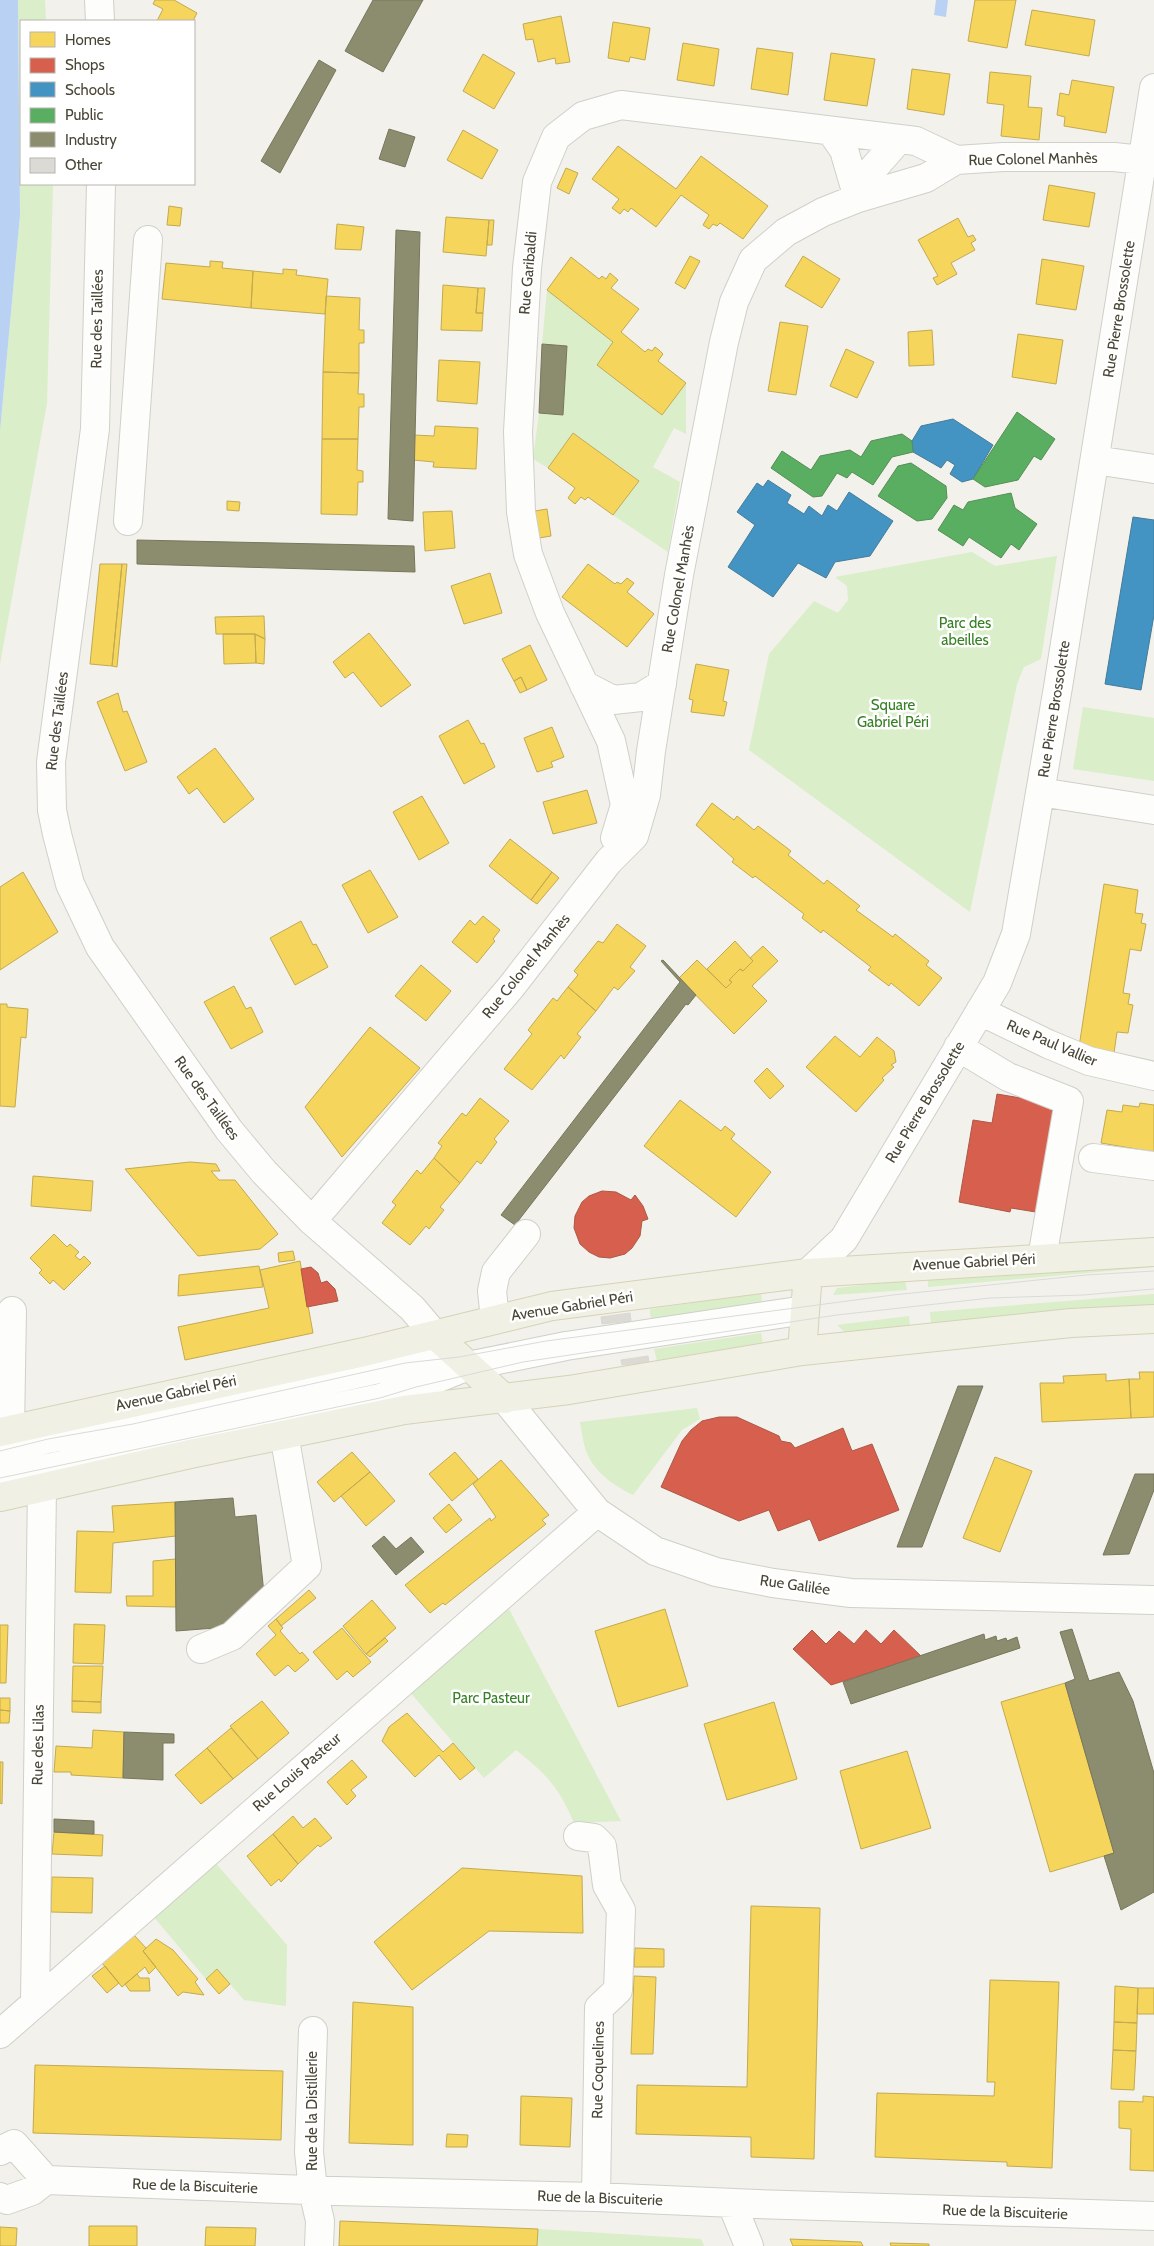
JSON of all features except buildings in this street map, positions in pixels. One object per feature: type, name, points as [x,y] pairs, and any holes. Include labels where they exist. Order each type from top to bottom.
[{"type":"main road","name":"Avenue Gabriel Péri","points":[[3,1437],[552,1306],[808,1273],[1154,1252]]},
{"type":"main road","points":[[802,1351],[808,1273]]},
{"type":"main road","points":[[0,1496],[284,1434],[404,1410],[505,1399],[802,1351],[1061,1324],[1154,1319]]},
{"type":"main road","points":[[435,1335],[505,1399]]},
{"type":"street","points":[[99,0],[100,20]]},
{"type":"street","name":"Rue Pierre Brossolette","points":[[808,1273],[844,1239],[997,984],[1016,934],[1095,460],[1143,228],[1147,154],[1154,88]]},
{"type":"street","name":"Rue Garibaldi","points":[[609,861],[625,805],[611,741],[550,613],[528,554],[520,512],[518,432],[527,268],[537,182],[556,137],[583,116],[621,105],[916,141],[956,160]]},
{"type":"street","points":[[831,131],[844,150],[858,198]]},
{"type":"street","points":[[858,198],[872,170],[899,140]]},
{"type":"street","name":"Rue Colonel Manhès","points":[[312,1221],[511,987],[609,861],[634,836],[646,795],[680,575],[711,407],[734,302],[753,260],[786,232],[823,212],[858,198],[926,178],[956,160],[1003,157],[1114,157],[1147,154]]},
{"type":"street","name":"Rue des Taillées","points":[[101,185],[95,429],[51,762],[52,810],[70,884],[100,947],[229,1130],[264,1172],[312,1221],[412,1308],[435,1335]]},
{"type":"street","points":[[128,521],[148,240]]},
{"type":"street","points":[[1095,460],[1154,469]]},
{"type":"street","points":[[584,685],[613,700],[641,697],[662,684]]},
{"type":"street","points":[[1040,792],[1154,810]]},
{"type":"street","name":"Rue Paul Vallier","points":[[980,1011],[1048,1044],[1089,1061],[1154,1076]]},
{"type":"street","points":[[958,1047],[1008,1077],[1069,1101],[1042,1258]]},
{"type":"street","points":[[1093,1158],[1154,1166]]},
{"type":"street","points":[[496,1319],[492,1291],[496,1272],[526,1234]]},
{"type":"street","name":"Avenue Gabriel Péri","points":[[0,1478],[380,1398],[468,1366],[566,1346],[805,1310]]},
{"type":"street","points":[[3,1437],[12,1311]]},
{"type":"street","name":"Avenue Gabriel Péri","points":[[3,1437],[48,1439],[133,1424],[405,1362],[468,1366]]},
{"type":"street","name":"Rue Galilée","points":[[505,1399],[596,1512],[655,1551],[716,1572],[773,1583],[851,1593],[1154,1600]]},
{"type":"street","points":[[202,1649],[232,1636],[306,1566],[284,1434]]},
{"type":"street","name":"Rue des Lilas","points":[[35,2003],[42,1487]]},
{"type":"street","name":"Rue Louis Pasteur","points":[[0,2034],[596,1512]]},
{"type":"street","name":"Rue Coquelines","points":[[586,1837],[602,1846],[607,1885],[621,1910],[618,1990],[599,2008],[596,2197]]},
{"type":"street","name":"Rue de la Distillerie","points":[[313,2031],[308,2152],[313,2190],[320,2221],[319,2246]]},
{"type":"street","points":[[0,2151],[14,2144],[46,2180],[32,2191],[7,2200],[0,2197]]},
{"type":"street","name":"Rue de la Biscuiterie","points":[[46,2180],[313,2190],[596,2197],[732,2204],[1154,2216]]},
{"type":"street","points":[[732,2204],[749,2246]]},
{"type":"green space","points":[[18,0],[45,0],[46,20],[20,20],[20,185],[53,185],[47,403],[0,664],[0,431],[20,215]]},
{"type":"green space","points":[[547,290],[613,342],[598,365],[661,415],[686,383],[686,434],[674,428],[653,467],[680,482],[668,552],[613,515],[638,480],[573,433],[548,468],[533,459],[539,413],[563,415],[567,346],[542,344]]},
{"type":"green space","name":"Square Gabriel Péri","points":[[972,552],[995,566],[1057,556],[1041,659],[1024,667],[1017,684],[970,912],[749,750],[769,654],[814,601],[838,613],[848,600],[847,586],[835,577]]},
{"type":"green space","points":[[1083,707],[1154,718],[1154,781],[1073,769]]},
{"type":"green space","points":[[1154,1258],[1154,1267],[928,1287],[928,1276]]},
{"type":"green space","points":[[905,1280],[907,1290],[833,1295],[837,1288]]},
{"type":"green space","points":[[761,1293],[762,1304],[651,1321],[650,1309]]},
{"type":"green space","points":[[1154,1294],[1154,1305],[931,1324],[930,1312]]},
{"type":"green space","points":[[909,1316],[910,1326],[846,1333],[837,1325]]},
{"type":"green space","points":[[761,1333],[763,1344],[657,1361],[654,1349]]},
{"type":"green space","points":[[697,1408],[700,1419],[682,1430],[633,1495],[600,1473],[587,1453],[580,1422]]},
{"type":"green space","name":"Parc Pasteur","points":[[509,1609],[621,1821],[574,1823],[563,1800],[551,1782],[536,1766],[516,1750],[484,1778],[409,1691]]},
{"type":"green space","points":[[213,1860],[287,1945],[286,2006],[244,2000],[217,1969],[206,1979],[153,1916]]},
{"type":"green space","points":[[538,2229],[701,2239],[704,2246],[537,2246]]},
{"type":"water","points":[[0,0],[18,0],[20,215],[0,431]]},
{"type":"water","points":[[936,0],[948,0],[946,17],[934,15]]},
{"type":"tram line","points":[[0,1451],[48,1439],[133,1424],[405,1363],[459,1357],[546,1341],[893,1295],[1086,1275],[1154,1271]]},
{"type":"tram line","points":[[0,1478],[380,1398],[416,1387],[523,1362],[837,1315],[990,1298],[1083,1295],[1154,1289]]},
{"type":"park label","name":"Parc des abeilles","points":[[965,632]]}]
